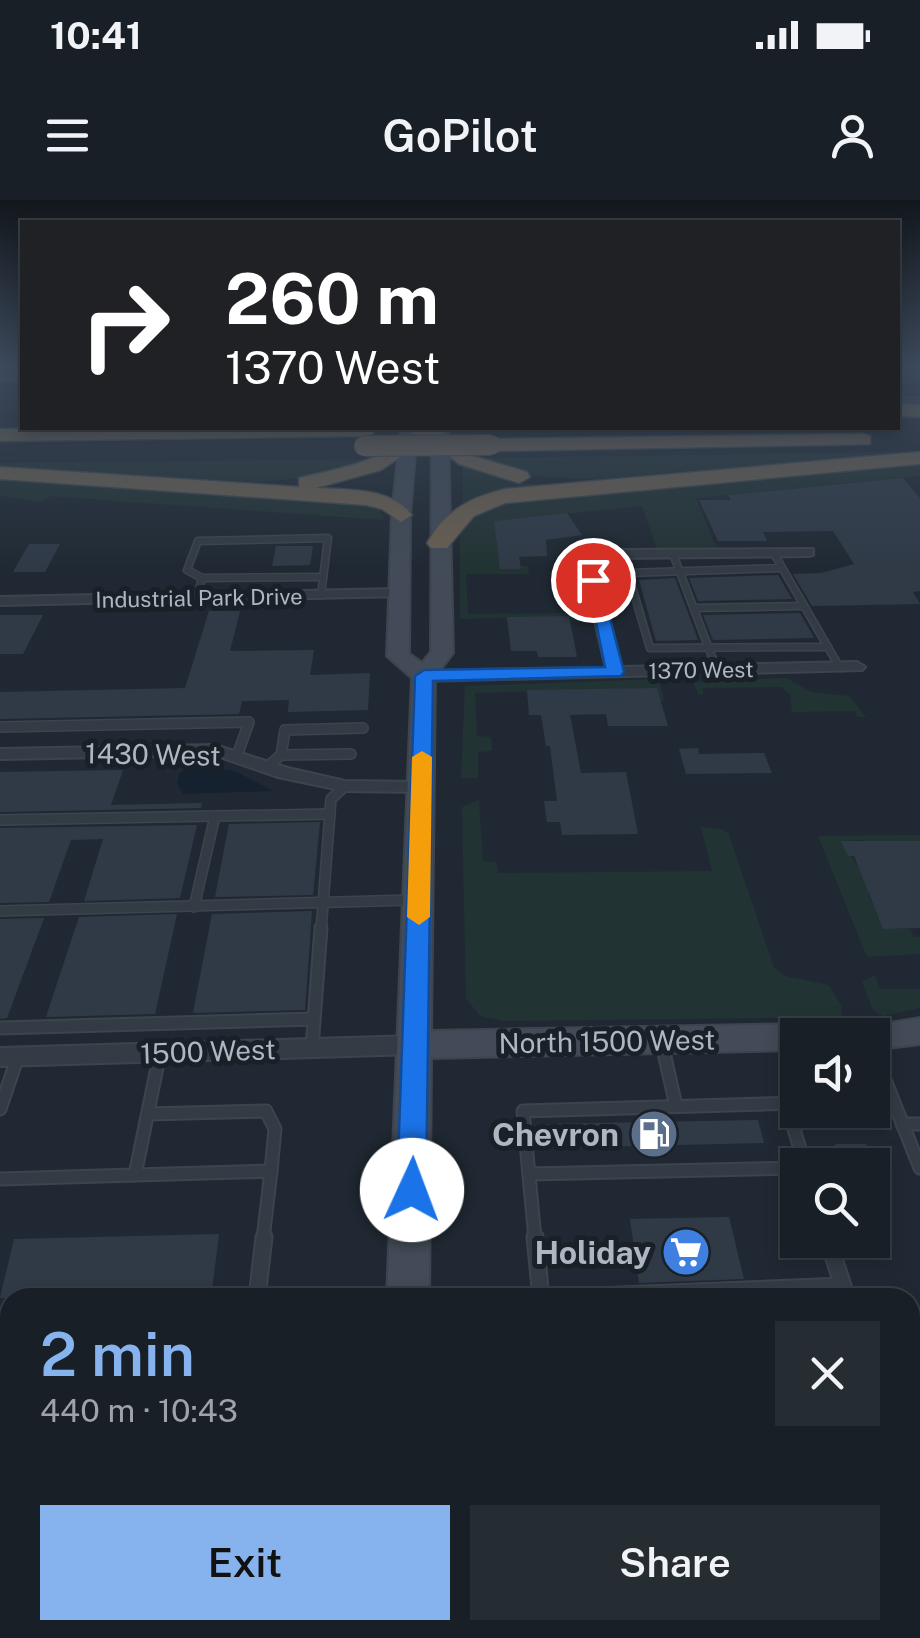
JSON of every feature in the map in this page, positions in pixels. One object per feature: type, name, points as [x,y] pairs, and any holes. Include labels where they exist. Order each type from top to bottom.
[{"type":"highway","points":[[425,434],[440,471]]},
{"type":"highway","points":[[405,474],[425,434]]},
{"type":"highway","points":[[425,434],[478,466],[512,476],[571,483],[652,480]]},
{"type":"highway","points":[[145,483],[267,486],[311,482],[358,472],[425,434]]},
{"type":"highway","points":[[490,437],[521,434]]},
{"type":"highway","points":[[0,435],[920,440]]},
{"type":"highway","points":[[0,452],[365,438]]},
{"type":"highway","points":[[440,543],[449,523],[462,511],[488,500],[652,480],[920,458]]},
{"type":"highway","points":[[0,473],[366,498],[390,504],[401,515]]},
{"type":"main road","points":[[408,1288],[424,676],[442,653],[440,471]]},
{"type":"main road","points":[[405,474],[398,656],[424,676]]},
{"type":"main road","points":[[890,1035],[920,1031]]},
{"type":"main road","name":"North 1500 West","points":[[416,1046],[780,1037]]},
{"type":"street","points":[[615,672],[590,570],[594,560],[614,554],[808,552]]},
{"type":"street","name":"Industrial Park Drive","points":[[0,601],[398,593]]},
{"type":"street","name":"1370 West","points":[[424,676],[857,667]]},
{"type":"street","name":"1430 West","points":[[0,754],[189,749],[275,760],[284,774],[345,786],[421,787]]},
{"type":"street","name":"1500 West","points":[[9,1057],[416,1046]]},
{"type":"lane","points":[[321,595],[324,576],[328,538],[198,541],[187,570],[202,578],[324,576]]},
{"type":"lane","points":[[772,552],[840,668]]},
{"type":"lane","points":[[673,554],[717,670]]},
{"type":"lane","points":[[782,568],[628,573],[650,648],[828,647]]},
{"type":"lane","points":[[197,598],[202,578]]},
{"type":"lane","points":[[694,608],[804,606]]},
{"type":"lane","points":[[0,727],[248,722],[237,756]]},
{"type":"lane","points":[[351,754],[275,760],[285,730],[362,728]]},
{"type":"lane","points":[[312,1048],[331,799],[345,786]]},
{"type":"lane","points":[[0,820],[330,814]]},
{"type":"lane","points":[[194,907],[215,816]]},
{"type":"lane","points":[[0,910],[419,899]]},
{"type":"lane","points":[[0,1028],[314,1020]]},
{"type":"lane","points":[[661,1038],[676,1106]]},
{"type":"lane","points":[[134,1175],[160,1052]]},
{"type":"lane","points":[[0,1109],[9,1057]]},
{"type":"lane","points":[[890,1092],[920,1168]]},
{"type":"lane","points":[[542,1288],[523,1112],[780,1103]]},
{"type":"lane","points":[[148,1114],[266,1111],[275,1128],[258,1288]]},
{"type":"lane","points":[[902,1124],[920,1124]]},
{"type":"lane","points":[[529,1174],[780,1168]]},
{"type":"lane","points":[[0,1179],[271,1170]]},
{"type":"lane","points":[[793,1288],[843,1286],[834,1258]]},
{"type":"shaded area","points":[[920,452],[593,479],[530,476],[469,458]]},
{"type":"shaded area","points":[[383,459],[324,476],[261,482],[0,467],[0,463]]},
{"type":"shaded area","points":[[920,463],[920,476],[696,498],[717,549],[657,550],[642,506],[495,521],[520,566],[528,566],[529,574],[466,574],[468,614],[575,613],[575,605],[585,605],[586,622],[570,622],[568,616],[460,619],[460,529],[463,521],[489,503]]},
{"type":"shaded area","points":[[462,465],[518,482],[558,487],[463,508]]},
{"type":"shaded area","points":[[0,479],[373,504],[383,510],[380,511],[385,520],[49,496],[43,502],[0,496]]},
{"type":"shaded area","points":[[787,678],[811,692],[849,696],[866,717],[858,717],[855,711],[792,712],[790,695],[781,687],[703,688],[699,695],[692,682]]},
{"type":"shaded area","points":[[659,679],[664,701],[658,701],[654,688],[475,693],[477,736],[491,737],[492,751],[478,752],[478,778],[461,778],[465,686]]},
{"type":"shaded area","points":[[479,800],[483,861],[496,862],[498,873],[712,871],[701,827],[722,829],[729,834],[774,968],[785,976],[829,985],[842,1007],[841,1017],[504,1021],[480,1016],[466,998],[462,807]]},
{"type":"shaded area","points":[[920,835],[920,841],[842,841],[874,893],[868,894],[883,928],[910,929],[914,937],[920,937],[920,954],[867,957],[818,836]]},
{"type":"shaded area","points":[[875,975],[880,989],[920,989],[920,1008],[883,1016],[873,1010],[862,982]]},
{"type":"water","points":[[191,765],[235,771],[273,791],[183,794],[177,783],[179,774]]},
{"type":"building","points":[[903,478],[920,498],[920,591],[913,592],[920,604],[812,606],[793,574],[821,573],[854,564],[833,531],[763,532],[767,541],[718,541],[699,500],[731,500],[728,495]]},
{"type":"building","points":[[567,513],[582,535],[546,540],[547,556],[519,557],[521,569],[500,569],[494,521]]},
{"type":"building","points":[[29,544],[60,544],[45,572],[13,572]]},
{"type":"building","points":[[276,546],[313,546],[310,565],[272,566]]},
{"type":"building","points":[[778,575],[792,599],[698,601],[689,578]]},
{"type":"building","points":[[675,578],[698,640],[656,641],[639,580]]},
{"type":"building","points":[[209,611],[240,611],[230,651],[314,650],[310,675],[370,673],[368,710],[288,712],[289,700],[242,701],[239,714],[0,719],[0,692],[185,688]]},
{"type":"building","points":[[800,613],[814,638],[713,640],[703,615]]},
{"type":"building","points":[[0,615],[43,615],[23,654],[0,654]]},
{"type":"building","points":[[569,616],[577,657],[538,657],[537,651],[511,651],[507,617]]},
{"type":"building","points":[[657,688],[668,726],[608,726],[606,714],[570,715],[581,773],[626,772],[638,834],[562,835],[560,822],[547,822],[544,801],[557,801],[550,746],[546,746],[541,715],[529,715],[527,690]]},
{"type":"building","points":[[698,748],[699,754],[764,753],[772,773],[686,774],[679,749]]},
{"type":"building","points":[[123,770],[111,805],[202,803],[201,808],[0,812],[0,772]]},
{"type":"building","points":[[320,822],[313,895],[215,897],[229,824]]},
{"type":"building","points":[[197,825],[180,898],[84,901],[103,839],[71,840],[49,902],[0,903],[0,828]]},
{"type":"building","points":[[841,841],[920,841],[920,928],[883,929],[854,856],[848,856]]},
{"type":"building","points":[[312,911],[305,1010],[193,1013],[212,914]]},
{"type":"building","points":[[177,914],[155,1014],[46,1017],[79,917]]},
{"type":"building","points":[[44,918],[7,1018],[0,1019],[0,919]]},
{"type":"building","name":"Chevron","points":[[758,1120],[764,1143],[547,1148],[545,1124]]},
{"type":"building","points":[[835,1144],[866,1144],[867,1148],[836,1148]]},
{"type":"building","name":"Holiday","points":[[729,1217],[744,1279],[639,1283],[630,1219]]},
{"type":"building","points":[[219,1234],[212,1288],[2,1288],[14,1239]]},
{"type":"slow traffic","points":[[419,917],[422,757]]},
{"type":"place","name":"Chevron","points":[[654,1134]]},
{"type":"place","name":"Holiday","points":[[686,1252]]},
{"type":"route","points":[[412,1190],[424,676],[615,672],[593,580]]}]
